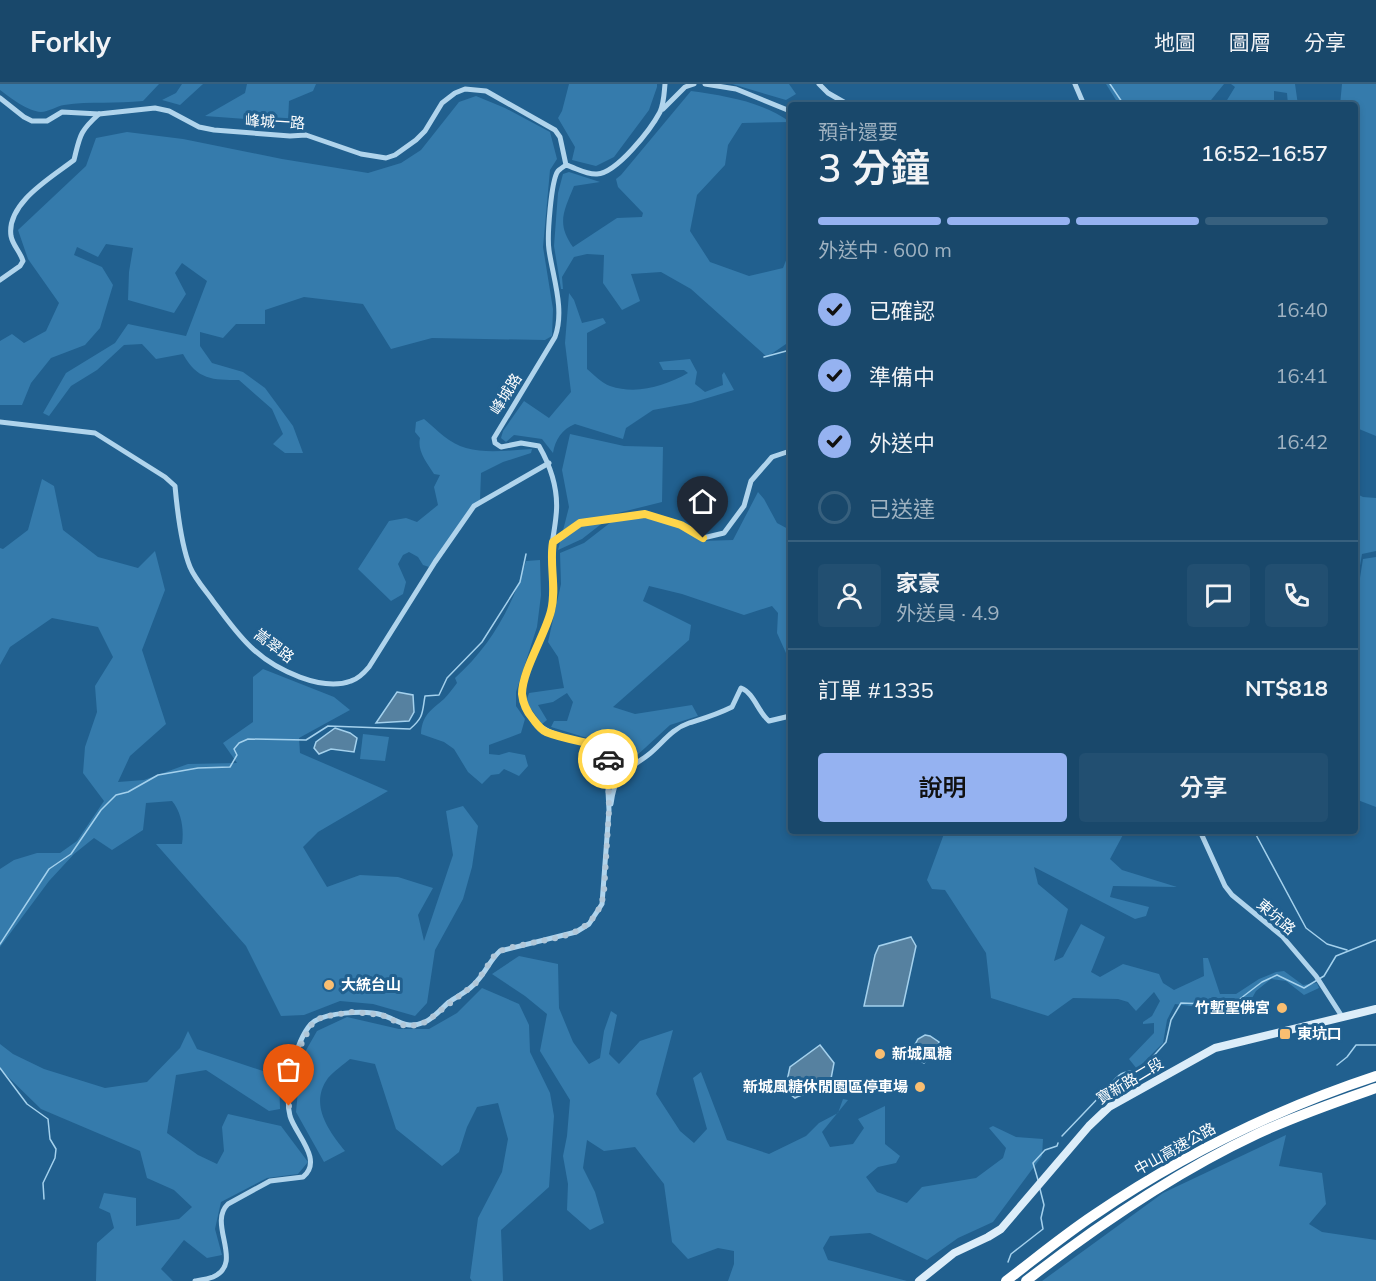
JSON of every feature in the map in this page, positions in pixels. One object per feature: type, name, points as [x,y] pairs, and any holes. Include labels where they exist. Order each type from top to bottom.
[{"type":"highway","name":"中山高速公路","points":[[1006,1281],[1093,1215],[1167,1169],[1254,1124],[1342,1087],[1376,1076]]},
{"type":"highway","name":"中山高速公路","points":[[1026,1281],[1106,1222],[1184,1173],[1266,1130],[1376,1088]]},
{"type":"street","points":[[659,113],[664,101],[665,84]]},
{"type":"street","points":[[566,165],[589,174],[599,174],[612,169],[628,153],[659,113],[685,87],[694,84]]},
{"type":"street","points":[[705,84],[736,89],[788,110]]},
{"type":"street","points":[[819,84],[828,93],[844,102]]},
{"type":"street","points":[[1075,84],[1083,102]]},
{"type":"street","name":"峰城一路","points":[[0,98],[32,121],[47,121],[62,112],[71,111],[99,114],[155,108],[169,111],[206,129],[290,136],[306,135],[360,154],[386,158],[416,140],[425,131],[442,103],[465,88],[477,89],[486,91],[555,130],[560,137],[566,165]]},
{"type":"street","points":[[0,280],[20,266],[23,261],[21,254],[14,246],[11,226],[23,199],[36,191],[57,170],[74,160],[82,130],[99,114]]},
{"type":"street","name":"峰城路","points":[[549,463],[539,446],[521,443],[501,447],[495,443],[494,438],[559,328],[557,294],[549,241],[554,181],[558,172],[566,165]]},
{"type":"street","name":"嵩翠路","points":[[0,422],[95,433],[165,477],[175,486],[177,509],[190,567],[234,628],[255,651],[276,666],[294,675],[330,683],[350,682],[369,667],[435,562],[474,506],[549,463]]},
{"type":"street","points":[[553,542],[580,523],[645,514],[681,525],[703,538],[724,533],[744,506],[751,481],[772,457],[788,452]]},
{"type":"street","points":[[195,1281],[216,1276],[225,1264],[227,1255],[220,1223],[222,1209],[270,1181],[303,1177],[309,1169],[310,1156],[290,1117],[289,1096],[291,1064],[312,1024],[322,1017],[351,1012],[382,1015],[405,1026],[426,1022],[476,983],[500,951],[576,932],[589,924],[602,904],[609,810],[609,766],[603,749],[547,732],[539,727],[526,711],[522,693],[550,614],[554,596],[551,551],[557,504],[549,463]]},
{"type":"street","points":[[609,810],[618,780],[627,771],[650,753],[666,736],[679,728],[713,717],[732,707],[741,688],[749,693],[763,717],[769,721],[788,716]]},
{"type":"street","name":"東坑路","points":[[1201,834],[1225,886],[1232,895],[1282,936],[1318,980],[1343,1018]]},
{"type":"street","name":"寶新路二段","points":[[919,1281],[954,1253],[988,1237],[1001,1228],[1089,1126],[1109,1107],[1215,1048],[1376,1009]]},
{"type":"shaded area","points":[[0,84],[159,84],[143,101],[74,104],[41,112],[14,100],[0,90]]},
{"type":"shaded area","points":[[182,84],[203,84],[180,105],[162,100],[176,93]]},
{"type":"shaded area","points":[[247,84],[316,84],[313,91],[289,101],[288,122],[205,116],[245,93]]},
{"type":"shaded area","points":[[569,84],[657,84],[657,87],[649,110],[614,157],[596,166],[572,160],[575,147],[558,118]]},
{"type":"shaded area","points":[[732,84],[789,84],[796,94],[786,100]]},
{"type":"shaded area","points":[[1106,84],[1224,84],[1209,102],[1117,102]]},
{"type":"shaded area","points":[[1231,84],[1295,84],[1298,102],[1288,102],[1287,93],[1274,91],[1274,102],[1226,102],[1235,87]]},
{"type":"shaded area","points":[[1342,84],[1376,84],[1376,436],[1358,428],[1358,102],[1340,102]]},
{"type":"shaded area","points":[[691,91],[730,97],[755,104],[788,121],[742,123],[728,145],[725,165],[697,195],[690,231],[710,262],[749,276],[783,268],[788,256],[788,345],[786,344],[767,357],[691,289],[661,272],[631,274],[640,301],[622,310],[603,283],[604,255],[587,254],[574,257],[562,277],[563,289],[561,289],[554,246],[558,193],[563,174],[569,172],[600,182],[574,186],[563,217],[565,231],[573,247],[617,218],[642,217],[643,213],[618,187],[616,179]]},
{"type":"shaded area","points":[[476,96],[505,108],[550,132],[557,159],[550,170],[543,247],[553,309],[552,336],[545,340],[432,338],[391,349],[363,304],[304,297],[265,310],[265,324],[236,324],[223,338],[200,332],[200,346],[212,363],[243,372],[265,388],[293,426],[303,453],[285,453],[273,444],[283,434],[272,409],[239,380],[214,379],[200,374],[188,363],[183,354],[156,359],[142,344],[124,345],[97,370],[71,386],[49,416],[43,413],[66,373],[115,343],[128,324],[186,336],[207,281],[182,263],[175,273],[186,294],[174,313],[128,300],[133,248],[106,244],[98,257],[77,247],[74,255],[102,267],[113,285],[100,328],[85,345],[51,358],[31,383],[22,405],[0,405],[0,341],[12,334],[24,343],[46,331],[59,303],[28,259],[18,230],[86,166],[96,138],[127,132],[183,139],[368,173],[401,163],[421,150],[459,102]]},
{"type":"shaded area","points":[[569,293],[574,300],[582,323],[603,318],[606,323],[587,333],[587,369],[604,383],[620,389],[650,388],[688,373],[684,370],[663,370],[659,362],[690,359],[697,372],[695,384],[705,392],[723,385],[724,372],[734,390],[691,403],[653,410],[626,428],[623,439],[575,424],[560,436],[553,453],[542,439],[514,435],[506,442],[501,438],[503,431],[524,401],[549,418],[571,392],[565,343]]},
{"type":"shaded area","points":[[424,419],[449,440],[466,448],[491,451],[532,449],[531,453],[503,462],[481,473],[480,500],[429,567],[423,565],[418,557],[409,552],[403,555],[398,564],[406,582],[403,594],[391,601],[358,569],[389,521],[406,518],[417,522],[438,505],[434,487],[440,475],[434,474],[426,461],[421,452],[420,438],[415,432],[416,422]]},
{"type":"shaded area","points":[[570,434],[624,446],[663,447],[662,502],[614,514],[582,539],[558,550],[569,507],[562,470]]},
{"type":"shaded area","points":[[42,479],[54,486],[63,530],[98,557],[138,568],[155,551],[165,590],[142,650],[166,724],[130,756],[118,782],[144,780],[188,764],[237,763],[223,743],[253,722],[253,677],[263,669],[334,697],[350,710],[299,738],[300,753],[388,791],[318,832],[303,847],[327,887],[360,875],[398,877],[433,888],[418,915],[424,941],[453,855],[446,811],[463,806],[478,826],[472,867],[463,899],[435,950],[427,1003],[415,1016],[373,1004],[340,1001],[304,1015],[281,1016],[246,946],[156,844],[182,844],[181,822],[172,801],[146,803],[143,830],[112,850],[94,838],[74,854],[49,881],[0,947],[0,869],[14,860],[37,853],[60,853],[77,841],[104,801],[83,773],[85,747],[97,712],[95,686],[113,657],[98,627],[52,618],[10,647],[0,665],[0,548],[3,549],[28,530]]},
{"type":"shaded area","points":[[758,492],[777,523],[788,529],[788,658],[777,633],[778,613],[772,606],[744,615],[682,594],[649,586],[643,601],[691,625],[689,640],[613,707],[635,714],[692,705],[698,716],[670,725],[621,770],[614,770],[607,744],[551,727],[554,721],[567,721],[573,702],[567,693],[553,702],[538,705],[547,720],[542,724],[526,702],[529,693],[564,688],[558,657],[548,642],[561,584],[560,553],[584,543],[615,519],[656,518],[681,528],[701,541],[733,540]]},
{"type":"shaded area","points":[[1358,494],[1376,498],[1376,551],[1362,554],[1358,577]]},
{"type":"shaded area","points":[[1376,557],[1376,807],[1358,800],[1358,590],[1363,559]]},
{"type":"shaded area","points":[[540,560],[541,595],[537,627],[516,692],[516,706],[525,719],[521,733],[489,745],[489,754],[499,755],[509,752],[525,755],[528,766],[519,776],[504,769],[499,774],[491,775],[482,784],[468,772],[454,749],[444,742],[421,734],[423,722],[457,683],[455,678],[479,653],[499,625],[521,578],[526,561]]},
{"type":"shaded area","points":[[397,692],[413,695],[414,712],[409,721],[376,723]]},
{"type":"shaded area","points":[[335,728],[357,738],[354,752],[331,749],[319,754],[314,748],[316,742]]},
{"type":"shaded area","points":[[363,734],[389,737],[385,761],[360,759]]},
{"type":"shaded area","points":[[944,834],[1123,834],[1110,859],[1122,870],[1177,887],[1113,886],[1110,897],[1149,907],[1146,916],[1135,919],[1034,867],[1038,884],[1068,909],[1054,961],[1063,957],[1081,924],[1105,937],[1091,972],[1100,977],[1123,964],[1159,974],[1163,983],[1174,990],[1204,976],[1203,958],[1208,958],[1220,994],[1236,994],[1259,979],[1284,971],[1303,985],[1317,983],[1319,988],[1304,995],[1286,981],[1271,979],[1256,991],[1246,1009],[1221,1010],[1175,1004],[1167,1020],[1163,1043],[1137,1069],[1129,1059],[1154,1033],[1154,1023],[1143,1024],[1143,1022],[1152,1016],[1160,1001],[1154,992],[1136,1011],[1128,1002],[1118,999],[1073,998],[1048,1016],[991,998],[986,953],[945,890],[932,889],[927,880]]},
{"type":"shaded area","points":[[911,937],[916,946],[903,1006],[864,1006],[879,946]]},
{"type":"shaded area","points":[[519,956],[558,964],[559,1008],[573,1042],[589,1064],[600,1058],[604,1031],[611,1011],[617,1015],[609,1054],[619,1064],[640,1041],[673,1030],[656,1094],[680,1131],[694,1143],[707,1129],[693,1078],[701,1072],[727,1140],[769,1154],[806,1136],[819,1123],[837,1114],[822,1132],[830,1147],[853,1144],[864,1128],[858,1119],[885,1106],[885,1144],[900,1156],[896,1163],[878,1167],[866,1177],[877,1192],[907,1203],[922,1187],[976,1178],[1003,1158],[1006,1148],[989,1128],[993,1126],[1016,1137],[1043,1139],[1042,1156],[993,1222],[958,1238],[927,1260],[870,1233],[830,1236],[823,1248],[828,1260],[907,1281],[728,1281],[734,1264],[734,1251],[718,1248],[688,1259],[672,1242],[664,1184],[635,1147],[604,1151],[587,1140],[583,1168],[595,1192],[604,1223],[590,1230],[567,1210],[568,1184],[563,1156],[570,1100],[540,1051],[547,1014],[492,974]]},
{"type":"shaded area","points":[[482,988],[519,1004],[529,1025],[530,1052],[550,1093],[554,1116],[549,1187],[501,1230],[503,1281],[472,1281],[470,1278],[478,1218],[502,1172],[508,1139],[498,1103],[477,1107],[467,1127],[459,1152],[442,1166],[396,1129],[375,1064],[350,1059],[330,1075],[323,1088],[320,1097],[323,1116],[332,1134],[345,1151],[324,1162],[296,1112],[301,1059],[317,1031],[347,1017],[399,1029],[429,1029],[457,1013]]},
{"type":"shaded area","points":[[188,1031],[197,1049],[266,1072],[279,1073],[280,1109],[269,1111],[206,1070],[176,1075],[167,1133],[198,1155],[217,1164],[224,1151],[222,1127],[228,1114],[281,1126],[308,1162],[298,1174],[267,1178],[221,1202],[215,1229],[222,1255],[207,1258],[184,1240],[161,1269],[173,1281],[96,1281],[97,1243],[114,1228],[110,1213],[99,1208],[104,1193],[136,1198],[136,1226],[179,1219],[192,1207],[174,1190],[147,1178],[140,1151],[41,1109],[0,1069],[0,1044],[13,1054],[44,1069],[105,1088],[147,1082],[180,1048]]},
{"type":"shaded area","points":[[925,1035],[939,1042],[935,1051],[924,1063],[915,1058],[911,1052],[918,1039]]},
{"type":"shaded area","points":[[820,1045],[834,1063],[830,1084],[795,1098],[785,1090],[790,1067]]},
{"type":"shaded area","points":[[843,1099],[848,1100],[838,1112]]},
{"type":"shaded area","points":[[1286,1135],[1279,1166],[1322,1173],[1326,1204],[1309,1224],[1322,1232],[1376,1240],[1376,1281],[1042,1281],[1163,1193]]},
{"type":"waterway","points":[[1110,84],[1122,102]]},
{"type":"waterway","points":[[764,357],[788,351]]},
{"type":"waterway","points":[[0,944],[49,869],[71,854],[101,810],[116,795],[128,792],[158,775],[198,768],[230,767],[237,755],[234,749],[239,743],[248,739],[306,740],[328,726],[410,729],[420,718],[425,696],[439,695],[447,678],[482,642],[520,582],[526,554]]},
{"type":"waterway","points":[[1256,834],[1306,928],[1327,944],[1347,950]]},
{"type":"waterway","points":[[1108,1088],[1122,1074],[1141,1070],[1166,1042],[1171,1020],[1181,1003],[1232,1005],[1262,982],[1277,975],[1304,988],[1324,976],[1336,956],[1376,940]]},
{"type":"waterway","points":[[1337,1065],[1356,1045],[1376,1045]]},
{"type":"waterway","points":[[0,1068],[27,1104],[48,1119],[50,1139],[56,1149],[55,1158],[43,1183],[44,1199]]},
{"type":"waterway","points":[[1062,1136],[1103,1093]]},
{"type":"waterway","points":[[1038,1180],[1033,1163],[1045,1150],[1057,1146],[1058,1143]]},
{"type":"waterway","points":[[1008,1262],[1011,1254],[1043,1229],[1041,1218],[1044,1205],[1040,1189]]},
{"type":"way so far","points":[[289,1106],[291,1064],[308,1028],[317,1020],[351,1012],[382,1015],[405,1026],[426,1022],[476,983],[500,951],[512,946],[543,942],[576,932],[589,924],[602,904],[604,893],[609,810],[608,759]]},
{"type":"place","name":"大統台山","points":[[329,985]]},
{"type":"place","name":"竹塹聖佛宮","points":[[1282,1008]]},
{"type":"place","name":"東坑口","points":[[1285,1034]]},
{"type":"place","name":"新城風糖","points":[[880,1054]]},
{"type":"place","name":"新城風糖休閒園區停車場","points":[[920,1087]]},
{"type":"route","points":[[608,759],[603,749],[596,745],[547,732],[539,727],[526,711],[522,693],[550,614],[554,596],[551,551],[553,542],[580,523],[645,514],[681,525],[703,538]]}]
